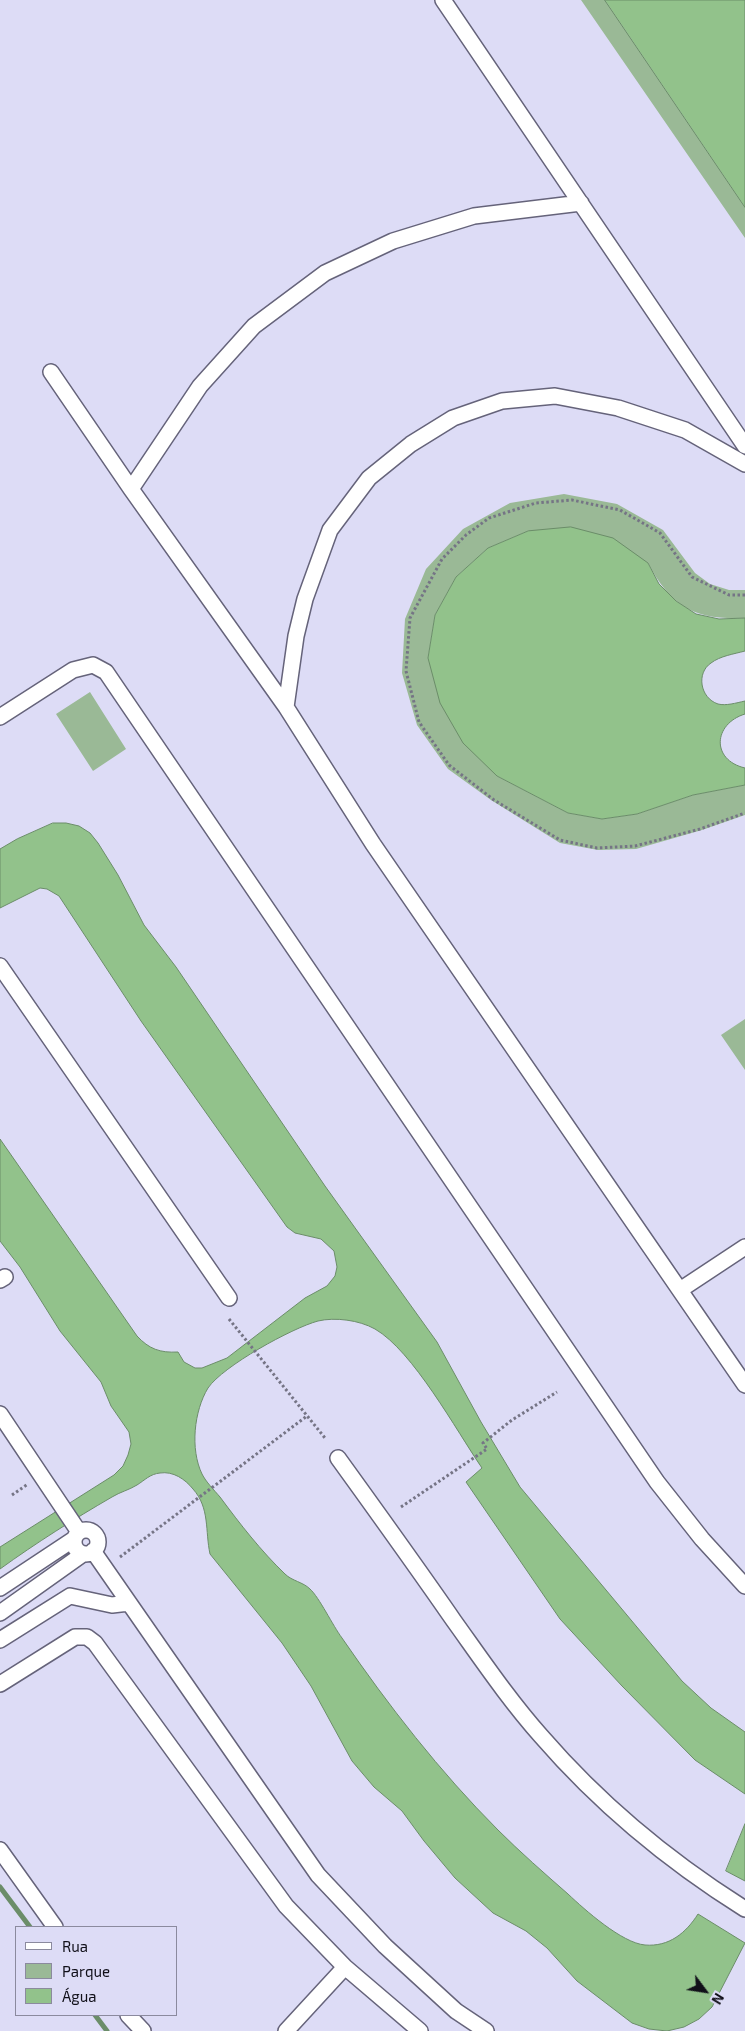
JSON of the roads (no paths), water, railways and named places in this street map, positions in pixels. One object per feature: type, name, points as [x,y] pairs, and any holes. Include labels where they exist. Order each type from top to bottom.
[{"type":"street","points":[[443,0],[745,446]]},
{"type":"street","points":[[131,489],[200,386],[254,326],[324,273],[392,241],[474,216],[581,203]]},
{"type":"street","points":[[51,372],[131,489],[286,707],[373,844],[745,1385]]},
{"type":"street","points":[[286,707],[296,636],[305,599],[330,530],[369,478],[411,444],[453,418],[502,401],[555,396],[618,408],[686,430],[745,464]]},
{"type":"street","points":[[0,717],[73,670],[93,665],[106,672],[657,1482],[702,1539],[745,1586]]},
{"type":"street","points":[[0,966],[229,1298]]},
{"type":"street","points":[[680,1290],[745,1246]]},
{"type":"street","points":[[0,1414],[59,1502],[76,1532],[77,1550],[88,1552],[129,1603],[318,1875],[385,1946],[456,2011],[486,2031]]},
{"type":"street","points":[[338,1458],[502,1687],[541,1736],[582,1780],[645,1836],[709,1886],[745,1908]]},
{"type":"street","points":[[0,1588],[76,1532],[91,1530],[96,1536],[97,1544],[88,1552],[0,1613]]},
{"type":"street","points":[[0,1640],[70,1596],[112,1605],[129,1603]]},
{"type":"street","points":[[0,1684],[76,1637],[87,1637],[95,1643],[286,1906],[345,1967],[420,2031]]},
{"type":"street","points":[[0,1850],[54,1926]]},
{"type":"street","points":[[286,2031],[345,1967]]},
{"type":"street","points":[[129,2016],[143,2031]]},
{"type":"water","points":[[605,0],[745,0],[745,207]]},
{"type":"water","points":[[571,527],[613,538],[648,563],[659,584],[676,601],[696,614],[719,619],[745,618],[745,651],[711,663],[703,673],[702,685],[707,696],[718,704],[724,705],[745,701],[745,714],[734,719],[727,726],[722,733],[720,742],[726,758],[734,764],[745,768],[745,785],[693,795],[637,814],[602,819],[568,813],[497,776],[463,743],[440,703],[428,658],[435,615],[456,577],[488,548],[528,531]]},
{"type":"water","points":[[53,823],[79,826],[90,833],[98,843],[118,875],[144,925],[176,967],[325,1186],[437,1342],[481,1422],[520,1487],[682,1681],[711,1708],[745,1732],[745,1794],[695,1760],[622,1686],[560,1619],[466,1482],[482,1468],[447,1413],[404,1355],[375,1329],[362,1323],[339,1319],[318,1321],[306,1325],[276,1339],[243,1359],[228,1369],[208,1388],[199,1408],[195,1430],[196,1453],[202,1474],[251,1537],[276,1565],[288,1576],[314,1593],[342,1638],[396,1713],[435,1761],[498,1830],[604,1925],[636,1943],[654,1945],[669,1941],[682,1933],[698,1914],[745,1943],[712,2007],[699,2019],[684,2027],[667,2031],[649,2029],[632,2023],[577,1981],[547,1948],[526,1931],[493,1913],[455,1878],[402,1811],[374,1787],[352,1761],[311,1686],[282,1643],[210,1554],[205,1512],[198,1496],[182,1479],[170,1473],[150,1476],[69,1523],[0,1569],[0,1547],[114,1475],[123,1466],[131,1444],[129,1432],[111,1406],[101,1382],[60,1331],[20,1267],[0,1241],[0,1139],[137,1336],[155,1349],[166,1352],[178,1352],[184,1362],[195,1368],[202,1368],[227,1358],[305,1298],[327,1286],[335,1276],[337,1267],[334,1251],[321,1239],[295,1233],[287,1227],[141,1021],[59,896],[47,889],[40,888],[0,908],[0,849]]},
{"type":"water","points":[[745,1824],[745,1881],[726,1871]]},
{"type":"waterway","points":[[0,1887],[29,1926]]},
{"type":"waterway","points":[[96,2016],[107,2031]]}]
